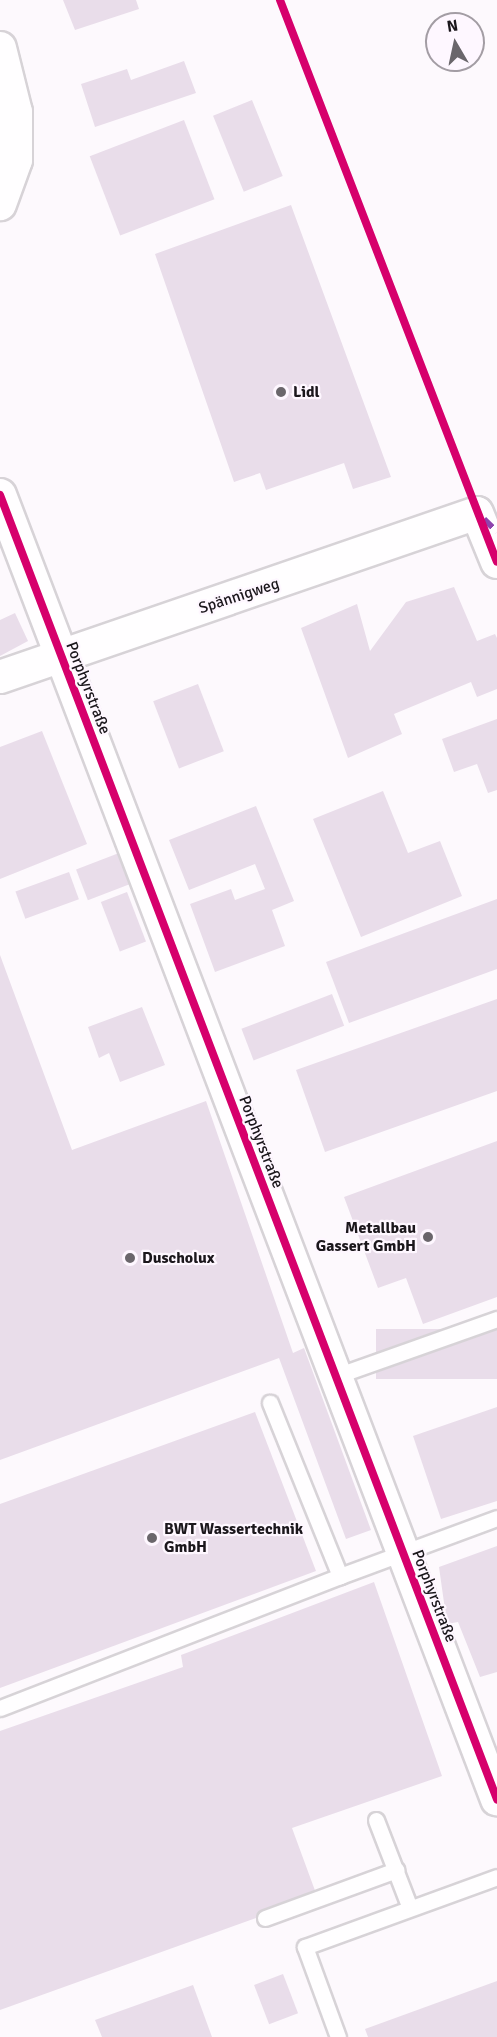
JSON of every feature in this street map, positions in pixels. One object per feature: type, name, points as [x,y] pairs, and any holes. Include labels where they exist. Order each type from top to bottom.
[{"type":"street","points":[[0,48],[16,112],[16,160],[0,204]]},
{"type":"street","name":"Porphyrstraße","points":[[0,495],[497,1799]]},
{"type":"street","name":"Spännigweg","points":[[0,677],[477,513],[497,561]]},
{"type":"lane","points":[[336,1376],[497,1319]]},
{"type":"lane","points":[[270,1403],[340,1576]]},
{"type":"lane","points":[[0,1708],[340,1576],[497,1518]]},
{"type":"lane","points":[[376,1820],[410,1908]]},
{"type":"lane","points":[[265,1918],[396,1869]]},
{"type":"lane","points":[[338,2037],[305,1947],[497,1876]]},
{"type":"building","points":[[63,0],[136,0],[139,9],[75,30]]},
{"type":"building","points":[[184,61],[196,93],[95,127],[81,84],[127,69],[131,80]]},
{"type":"building","points":[[252,100],[283,176],[244,192],[213,116]]},
{"type":"building","points":[[184,120],[214,199],[120,236],[90,156]]},
{"type":"building","name":"Lidl","points":[[291,205],[391,477],[353,489],[344,463],[266,490],[260,473],[234,482],[155,254]]},
{"type":"building","points":[[454,587],[477,641],[495,634],[497,638],[497,689],[477,697],[471,682],[394,714],[402,734],[348,758],[301,628],[357,604],[370,651],[406,602]]},
{"type":"building","points":[[15,613],[28,641],[0,656],[0,620]]},
{"type":"building","points":[[198,684],[224,751],[179,768],[153,701]]},
{"type":"building","points":[[497,719],[497,790],[488,793],[477,764],[454,772],[442,739]]},
{"type":"building","points":[[42,731],[87,844],[0,879],[0,747]]},
{"type":"building","points":[[383,791],[408,853],[440,841],[462,896],[361,937],[313,819]]},
{"type":"building","points":[[256,806],[294,901],[272,910],[285,946],[215,972],[190,904],[231,889],[235,900],[265,889],[255,864],[189,890],[169,840]]},
{"type":"building","points":[[119,853],[131,884],[88,900],[76,869]]},
{"type":"building","points":[[69,872],[79,899],[25,919],[15,891]]},
{"type":"building","points":[[127,892],[146,941],[120,952],[101,902]]},
{"type":"building","points":[[497,899],[497,969],[349,1023],[326,962]]},
{"type":"building","name":"Duscholux","points":[[0,955],[72,1150],[206,1101],[293,1353],[304,1348],[371,1530],[346,1539],[279,1358],[0,1460]]},
{"type":"building","points":[[332,994],[344,1026],[254,1061],[241,1029]]},
{"type":"building","points":[[497,999],[497,1091],[325,1152],[296,1070]]},
{"type":"building","points":[[142,1007],[165,1065],[120,1082],[109,1053],[99,1058],[88,1027]]},
{"type":"building","name":"Metallbau Gassert GmbH","points":[[497,1141],[497,1297],[423,1324],[406,1278],[378,1288],[344,1197]]},
{"type":"building","points":[[376,1329],[497,1329],[497,1379],[376,1379]]},
{"type":"building","points":[[497,1407],[497,1501],[441,1519],[413,1436]]},
{"type":"building","name":"BWT Wassertechnik GmbH","points":[[255,1412],[316,1571],[0,1688],[0,1504]]},
{"type":"building","points":[[497,1546],[497,1672],[480,1677],[458,1622],[447,1624],[439,1567]]},
{"type":"building","points":[[374,1582],[442,1776],[292,1828],[317,1896],[0,2010],[0,1731],[183,1667],[181,1655]]},
{"type":"building","points":[[283,1974],[298,2013],[269,2024],[254,1985]]},
{"type":"building","points":[[497,1981],[497,2037],[368,2037],[365,2029]]},
{"type":"building","points":[[193,1985],[212,2037],[102,2037],[95,2020]]},
{"type":"marked path","points":[[484,519],[497,532]]},
{"type":"cycle path","points":[[280,0],[497,562]]},
{"type":"cycle path","points":[[0,495],[497,1799]]},
{"type":"place","name":"Lidl","points":[[281,392]]},
{"type":"place","name":"Metallbau Gassert GmbH","points":[[428,1237]]},
{"type":"place","name":"Duscholux","points":[[130,1258]]},
{"type":"place","name":"BWT Wassertechnik GmbH","points":[[152,1538]]}]
